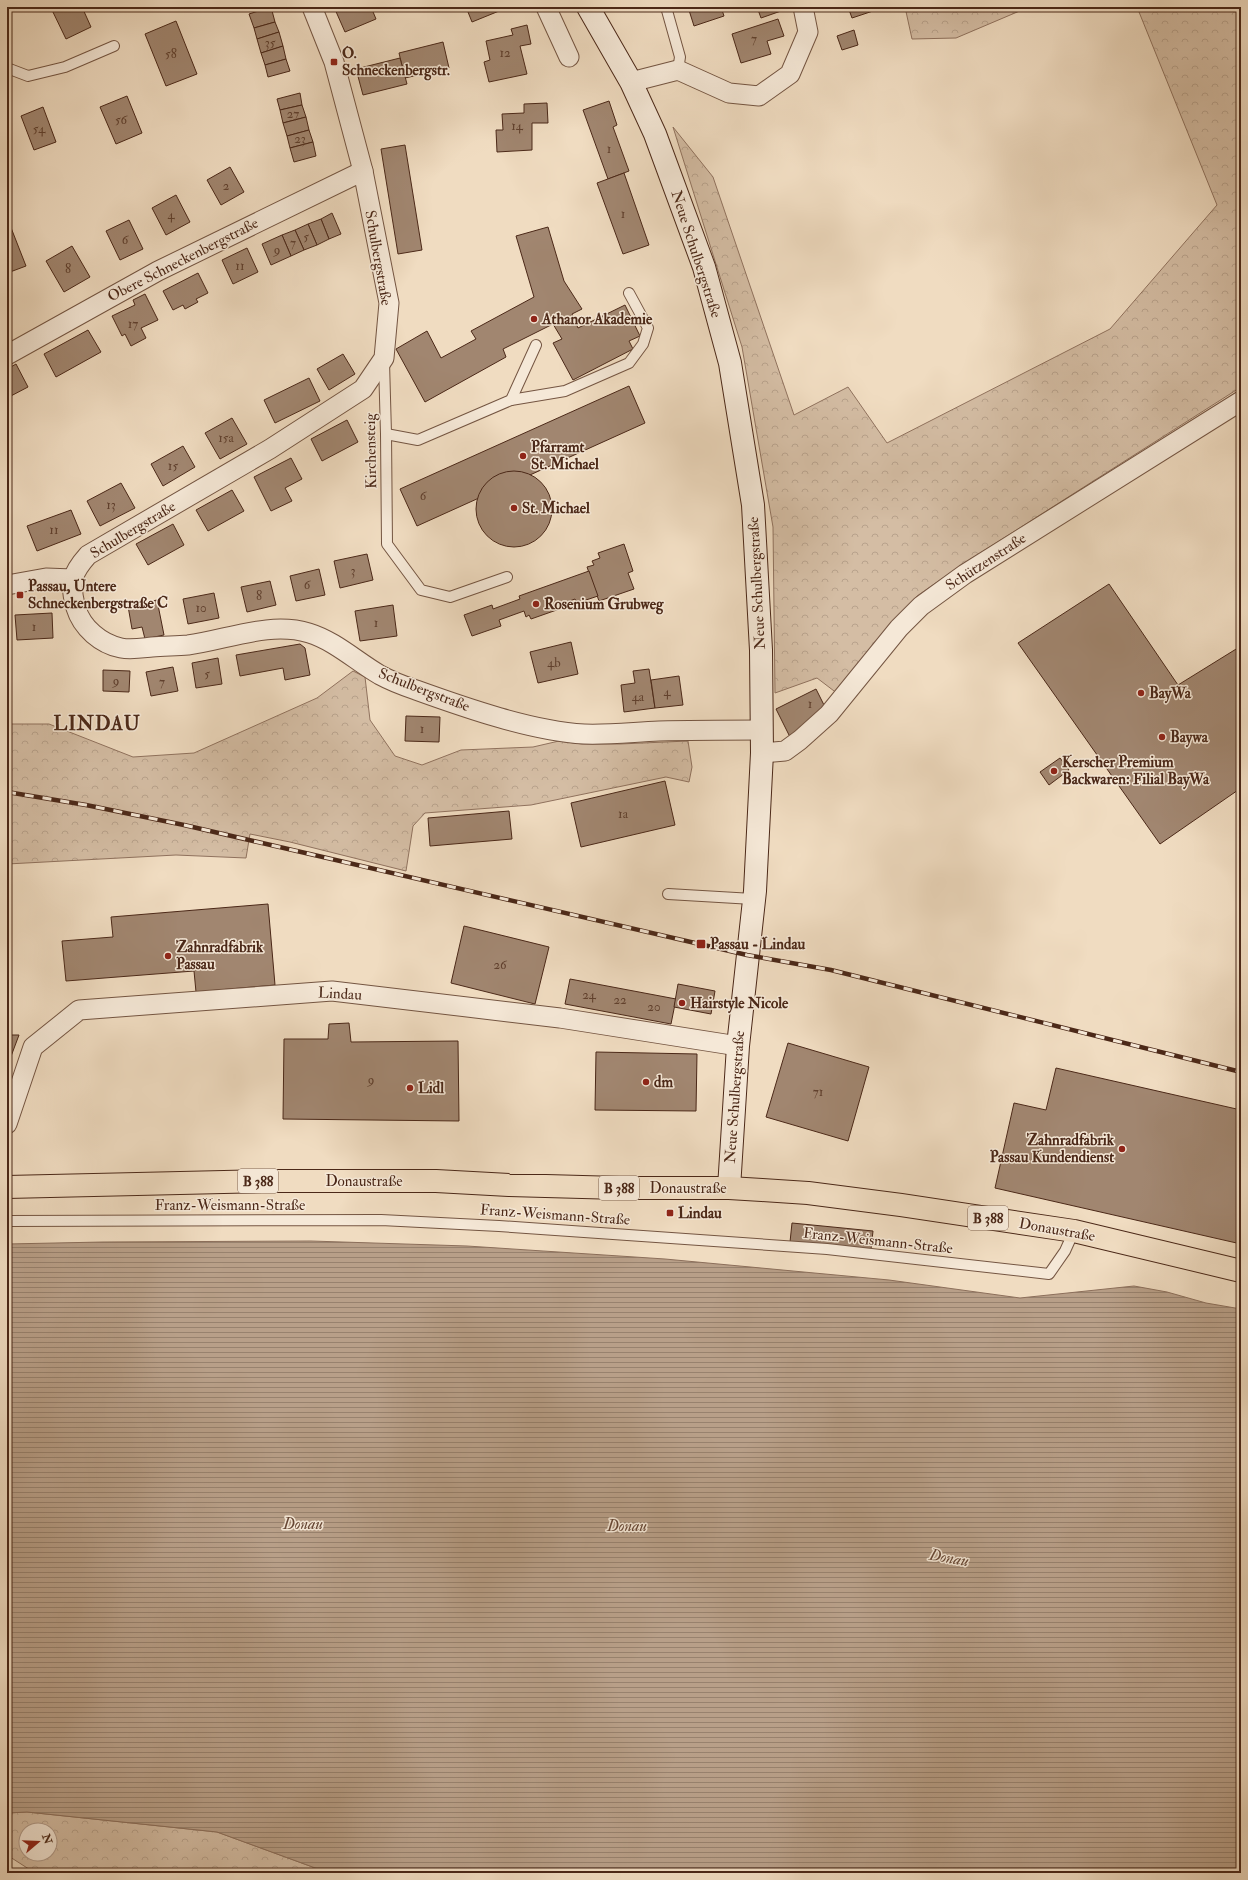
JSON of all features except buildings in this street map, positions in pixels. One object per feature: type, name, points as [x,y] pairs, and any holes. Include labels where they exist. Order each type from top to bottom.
[{"type":"main road","name":"Donaustraße","points":[[7,1187],[262,1181],[436,1181],[619,1188],[729,1188],[808,1193],[1074,1231],[1241,1271]]},
{"type":"street","name":"Schulbergstraße","points":[[312,7],[334,62],[363,171],[389,303],[384,358],[363,389],[270,449],[88,555],[76,568],[71,591],[78,616],[87,629],[101,640],[120,648],[134,649],[188,645],[265,630],[291,629],[309,633],[324,639],[381,676],[415,690],[489,714],[542,727],[584,734],[618,734],[703,729],[762,730]]},
{"type":"street","points":[[546,7],[569,56]]},
{"type":"street","name":"Neue Schulbergstraße","points":[[588,7],[631,82],[655,134],[704,267],[730,363],[753,506],[761,650],[762,752],[754,899],[738,1046],[729,1188]]},
{"type":"street","points":[[631,82],[678,70],[729,93],[759,96],[790,74],[808,32],[803,7]]},
{"type":"street","name":"Obere Schneckenbergstraße","points":[[7,355],[158,271],[363,171]]},
{"type":"street","name":"Schützenstraße","points":[[762,752],[785,751],[800,740],[829,714],[899,628],[922,606],[966,574],[1241,401]]},
{"type":"street","points":[[7,585],[46,578],[73,579]]},
{"type":"street","name":"Lindau","points":[[7,1124],[33,1047],[79,1010],[332,991],[560,1018],[738,1046]]},
{"type":"lane","points":[[666,7],[680,57],[678,70]]},
{"type":"lane","points":[[7,68],[28,76],[65,67],[114,46]]},
{"type":"lane","points":[[386,434],[418,440],[511,400],[564,391],[629,363],[643,344],[648,328],[629,293]]},
{"type":"lane","points":[[511,400],[536,345]]},
{"type":"lane","name":"Kirchensteig","points":[[384,358],[387,544],[421,590],[450,597],[507,577]]},
{"type":"lane","points":[[668,894],[754,899]]},
{"type":"lane","name":"Franz-Weismann-Straße","points":[[7,1221],[382,1220],[507,1226],[827,1249],[1049,1274],[1065,1250],[1074,1231]]},
{"type":"green space","points":[[905,7],[1029,7],[956,38],[912,39]]},
{"type":"green space","points":[[1137,7],[1241,7],[1241,387],[963,564],[917,596],[893,622],[838,694],[817,678],[775,693],[773,527],[742,347],[673,127],[713,177],[794,415],[848,387],[887,443],[1110,329],[1217,205]]},
{"type":"green space","points":[[353,671],[365,677],[370,720],[395,756],[422,765],[461,750],[533,747],[559,741],[582,744],[620,744],[688,741],[692,767],[689,782],[666,777],[531,805],[425,813],[413,826],[406,871],[290,842],[250,834],[246,858],[176,855],[7,864],[7,724],[49,724],[133,757],[194,753],[317,698]]},
{"type":"green space","points":[[27,1812],[217,1832],[329,1873],[35,1873],[7,1855],[7,1813]]},
{"type":"water","name":"Donau","points":[[311,1241],[467,1246],[665,1259],[889,1280],[1020,1298],[1134,1286],[1167,1292],[1206,1303],[1241,1309],[1241,1873],[329,1873],[217,1832],[27,1812],[7,1813],[7,1244]]},
{"type":"railway","points":[[7,792],[86,805],[184,825],[747,955],[831,970],[1241,1072]]},
{"type":"place","name":"O. Schneckenbergstr.","points":[[334,62]]},
{"type":"place","name":"Athanor Akademie","points":[[534,319]]},
{"type":"place","name":"Pfarramt St. Michael","points":[[523,456]]},
{"type":"place","name":"St. Michael","points":[[514,508]]},
{"type":"place","name":"Passau, Untere Schneckenbergstraße C","points":[[20,595]]},
{"type":"place","name":"Rosenium Grubweg","points":[[536,604]]},
{"type":"place","name":"BayWa","points":[[1141,693]]},
{"type":"place","name":"Baywa","points":[[1162,737]]},
{"type":"place","name":"Kerscher Premium Backwaren: Filial BayWa","points":[[1054,771]]},
{"type":"place","name":"Passau - Lindau","points":[[701,944]]},
{"type":"place","name":"Zahnradfabrik Passau","points":[[168,956]]},
{"type":"place","name":"Hairstyle Nicole","points":[[682,1003]]},
{"type":"place","name":"dm","points":[[646,1082]]},
{"type":"place","name":"Lidl","points":[[410,1088]]},
{"type":"place","name":"Zahnradfabrik Passau Kundendienst","points":[[1122,1149]]},
{"type":"place","name":"Lindau","points":[[670,1213]]},
{"type":"district","name":"LINDAU","points":[[97,724]]}]
